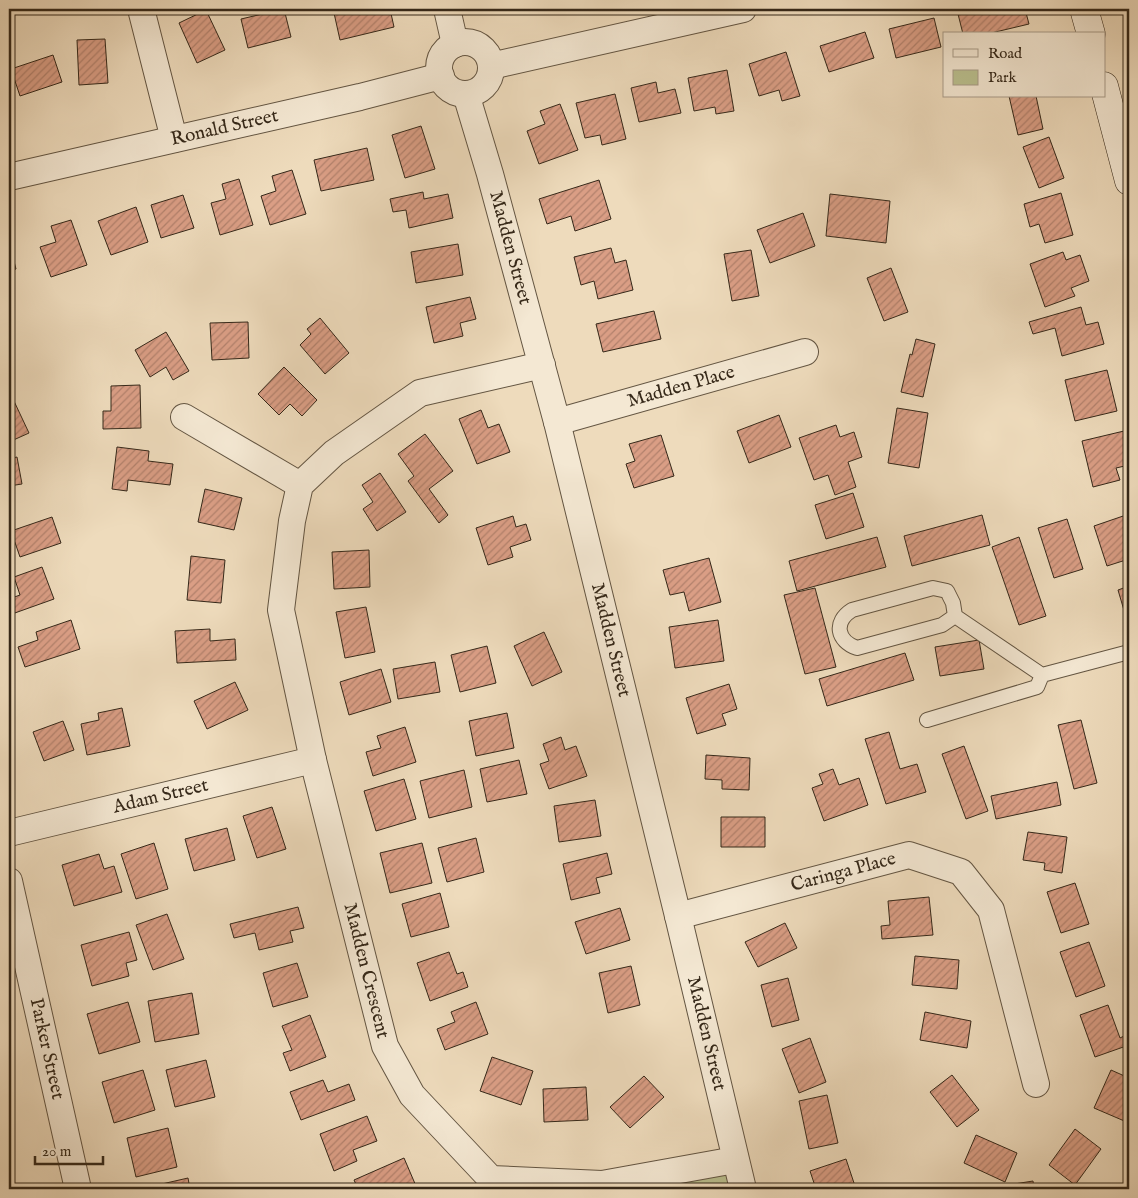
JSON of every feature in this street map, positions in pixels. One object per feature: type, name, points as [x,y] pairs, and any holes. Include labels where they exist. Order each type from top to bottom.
[{"type":"street","points":[[141,9],[174,139]]},
{"type":"street","points":[[447,9],[455,44]]},
{"type":"street","points":[[491,66],[743,9]]},
{"type":"street","points":[[1084,9],[1090,32]]},
{"type":"street","points":[[469,42],[482,48],[490,59],[490,73],[484,86],[479,90],[466,94],[450,89],[441,76],[441,61],[449,48],[455,44],[469,42]]},
{"type":"street","name":"Ronald Street","points":[[9,177],[441,76]]},
{"type":"street","name":"Madden Street","points":[[466,94],[490,174],[557,422],[743,1189]]},
{"type":"street","points":[[1106,94],[1129,181]]},
{"type":"street","name":"Madden Place","points":[[557,422],[804,352]]},
{"type":"street","points":[[184,417],[300,486],[334,453],[420,393],[542,365]]},
{"type":"street","name":"Madden Crescent","points":[[300,486],[292,521],[281,610],[313,760],[385,1046],[412,1095],[493,1184],[602,1184],[735,1160]]},
{"type":"street","name":"Adam Street","points":[[9,833],[313,760]]},
{"type":"street","name":"Caringa Place","points":[[678,916],[909,855],[961,872],[991,910],[1036,1084]]},
{"type":"street","name":"Parker Street","points":[[9,881],[78,1189]]},
{"type":"lane","points":[[955,616],[942,625],[857,648],[848,645],[841,636],[842,616],[852,610],[934,588],[947,591],[953,603],[955,616],[1042,675],[1129,652]]},
{"type":"lane","points":[[927,720],[1037,687],[1042,675]]},
{"type":"green space","points":[[735,1160],[743,1189],[494,1189]]},
{"type":"building","points":[[284,9],[291,37],[248,48],[241,19]]},
{"type":"building","points":[[350,9],[390,9],[394,27],[340,40],[334,13]]},
{"type":"building","points":[[980,9],[1025,9],[1029,24],[995,32],[962,32],[958,14]]},
{"type":"building","points":[[206,10],[225,50],[197,63],[179,23]]},
{"type":"building","points":[[934,18],[941,47],[896,58],[889,29]]},
{"type":"building","points":[[865,32],[874,58],[829,72],[820,46]]},
{"type":"building","points":[[105,39],[108,83],[79,85],[77,40]]},
{"type":"building","points":[[786,52],[800,96],[782,101],[779,90],[759,96],[749,64]]},
{"type":"building","points":[[53,55],[62,82],[20,96],[11,69]]},
{"type":"building","points":[[727,70],[734,111],[716,114],[715,107],[694,111],[688,78]]},
{"type":"building","points":[[656,82],[658,93],[675,89],[681,113],[639,122],[631,88]]},
{"type":"building","points":[[615,94],[626,139],[602,145],[600,135],[585,138],[576,103]]},
{"type":"building","points":[[1009,98],[1036,98],[1043,129],[1018,135]]},
{"type":"building","points":[[560,104],[578,150],[539,164],[527,131],[545,124],[540,111]]},
{"type":"building","points":[[421,126],[435,169],[405,178],[392,135]]},
{"type":"building","points":[[1049,137],[1064,178],[1039,188],[1023,147]]},
{"type":"building","points":[[367,148],[374,180],[321,191],[314,160]]},
{"type":"building","points":[[292,170],[306,214],[270,225],[261,196],[276,191],[272,176]]},
{"type":"building","points":[[239,179],[253,225],[220,235],[211,203],[226,199],[222,184]]},
{"type":"building","points":[[599,180],[611,219],[575,231],[571,216],[547,224],[539,199]]},
{"type":"building","points":[[423,192],[424,199],[448,194],[453,218],[409,228],[406,210],[393,212],[390,199]]},
{"type":"building","points":[[1061,193],[1073,235],[1045,243],[1039,224],[1030,227],[1024,204]]},
{"type":"building","points":[[830,194],[890,201],[886,243],[826,236]]},
{"type":"building","points":[[183,195],[194,228],[161,238],[151,205]]},
{"type":"building","points":[[136,207],[148,242],[111,255],[98,221]]},
{"type":"building","points":[[803,213],[815,246],[770,263],[757,230]]},
{"type":"building","points":[[71,220],[87,265],[51,277],[40,247],[56,242],[51,226]]},
{"type":"building","points":[[9,242],[16,269],[9,271]]},
{"type":"building","points":[[458,244],[463,275],[416,283],[411,252]]},
{"type":"building","points":[[611,248],[615,263],[626,260],[633,290],[598,299],[594,281],[581,285],[574,257]]},
{"type":"building","points":[[751,250],[759,296],[732,301],[724,254]]},
{"type":"building","points":[[1063,252],[1066,260],[1080,255],[1089,281],[1071,288],[1075,296],[1045,307],[1030,264]]},
{"type":"building","points":[[891,268],[908,312],[884,321],[867,278]]},
{"type":"building","points":[[470,297],[476,319],[460,323],[463,336],[434,343],[426,307]]},
{"type":"building","points":[[1081,307],[1086,325],[1098,322],[1104,344],[1062,356],[1055,328],[1033,334],[1029,322]]},
{"type":"building","points":[[654,311],[661,339],[603,352],[596,324]]},
{"type":"building","points":[[320,318],[349,353],[325,374],[300,345],[311,334],[307,329]]},
{"type":"building","points":[[248,322],[249,358],[212,360],[210,323]]},
{"type":"building","points":[[166,332],[189,371],[173,380],[166,367],[150,377],[135,350]]},
{"type":"building","points":[[916,339],[935,344],[923,397],[901,392],[910,354],[912,355]]},
{"type":"building","points":[[284,367],[317,400],[302,416],[290,404],[279,415],[258,394]]},
{"type":"building","points":[[1107,370],[1117,411],[1075,421],[1065,380]]},
{"type":"building","points":[[140,385],[141,428],[103,429],[103,411],[111,411],[111,386]]},
{"type":"building","points":[[13,399],[29,433],[9,442],[9,401]]},
{"type":"building","points":[[897,408],[928,413],[919,468],[888,463]]},
{"type":"building","points":[[481,410],[488,428],[499,424],[510,452],[477,464],[459,419]]},
{"type":"building","points":[[779,415],[791,447],[749,463],[737,431]]},
{"type":"building","points":[[836,425],[840,437],[854,432],[862,457],[848,462],[856,487],[835,495],[828,475],[814,480],[799,438]]},
{"type":"building","points":[[1124,431],[1129,450],[1129,465],[1116,468],[1120,480],[1093,487],[1082,441]]},
{"type":"building","points":[[425,434],[453,471],[429,489],[448,515],[439,523],[408,481],[414,476],[398,454]]},
{"type":"building","points":[[661,435],[674,476],[634,488],[626,464],[635,461],[629,444]]},
{"type":"building","points":[[117,447],[149,451],[148,461],[173,464],[170,485],[128,480],[127,491],[112,489]]},
{"type":"building","points":[[17,457],[22,484],[9,486],[9,459]]},
{"type":"building","points":[[380,473],[406,512],[377,531],[363,509],[373,502],[362,485]]},
{"type":"building","points":[[205,489],[242,498],[234,530],[198,522]]},
{"type":"building","points":[[853,493],[864,527],[826,539],[815,505]]},
{"type":"building","points":[[1129,514],[1129,559],[1107,566],[1094,526]]},
{"type":"building","points":[[982,515],[990,545],[912,566],[904,536]]},
{"type":"building","points":[[513,516],[516,527],[526,524],[531,540],[510,547],[513,557],[488,565],[476,528]]},
{"type":"building","points":[[52,517],[61,543],[20,557],[11,531]]},
{"type":"building","points":[[1067,519],[1083,569],[1054,578],[1038,528]]},
{"type":"building","points":[[877,537],[886,567],[797,591],[789,561]]},
{"type":"building","points":[[1019,537],[1046,616],[1019,625],[992,547]]},
{"type":"building","points":[[369,550],[370,587],[334,589],[332,552]]},
{"type":"building","points":[[191,556],[225,560],[221,603],[187,600]]},
{"type":"building","points":[[709,558],[721,602],[689,611],[684,592],[670,595],[663,570]]},
{"type":"building","points":[[42,567],[54,599],[12,614],[9,599],[20,595],[14,577]]},
{"type":"building","points":[[1129,586],[1129,623],[1128,624],[1118,590]]},
{"type":"building","points":[[815,588],[836,667],[805,674],[784,595]]},
{"type":"building","points":[[366,607],[375,652],[345,658],[336,612]]},
{"type":"building","points":[[71,620],[80,649],[25,667],[18,647],[38,640],[36,632]]},
{"type":"building","points":[[718,620],[724,661],[675,668],[669,627]]},
{"type":"building","points":[[210,629],[210,641],[235,639],[236,660],[177,663],[175,631]]},
{"type":"building","points":[[544,632],[562,672],[532,686],[514,646]]},
{"type":"building","points":[[979,640],[984,669],[940,676],[935,647]]},
{"type":"building","points":[[487,646],[496,683],[460,692],[451,655]]},
{"type":"building","points":[[905,653],[914,680],[827,706],[819,679]]},
{"type":"building","points":[[435,662],[440,692],[398,699],[393,669]]},
{"type":"building","points":[[381,669],[391,702],[349,715],[340,682]]},
{"type":"building","points":[[235,682],[248,710],[207,729],[194,701]]},
{"type":"building","points":[[729,684],[737,709],[722,714],[726,725],[697,734],[686,698]]},
{"type":"building","points":[[122,708],[130,746],[87,755],[81,724],[99,720],[98,713]]},
{"type":"building","points":[[507,713],[514,748],[476,756],[469,721]]},
{"type":"building","points":[[1081,720],[1097,783],[1074,789],[1058,725]]},
{"type":"building","points":[[63,721],[74,750],[44,761],[33,732]]},
{"type":"building","points":[[405,727],[416,762],[373,776],[366,752],[381,748],[377,736]]},
{"type":"building","points":[[889,732],[900,769],[917,764],[926,792],[886,804],[865,739]]},
{"type":"building","points":[[561,737],[565,750],[576,746],[587,776],[549,789],[540,764],[549,761],[543,744]]},
{"type":"building","points":[[964,746],[988,811],[966,819],[942,754]]},
{"type":"building","points":[[706,755],[750,758],[749,790],[722,789],[722,780],[705,779]]},
{"type":"building","points":[[519,760],[527,794],[487,802],[480,769]]},
{"type":"building","points":[[833,769],[839,785],[859,778],[868,805],[824,821],[812,788],[823,784],[819,774]]},
{"type":"building","points":[[464,770],[472,807],[429,818],[420,781]]},
{"type":"building","points":[[404,779],[416,819],[376,831],[364,791]]},
{"type":"building","points":[[1057,782],[1061,805],[996,819],[991,796]]},
{"type":"building","points":[[595,800],[601,836],[559,842],[554,806]]},
{"type":"building","points":[[272,807],[286,849],[257,858],[243,816]]},
{"type":"building","points":[[721,817],[765,817],[765,847],[721,847]]},
{"type":"building","points":[[227,828],[235,860],[194,871],[185,839]]},
{"type":"building","points":[[1028,832],[1067,837],[1062,873],[1044,870],[1045,863],[1023,860]]},
{"type":"building","points":[[476,838],[484,872],[447,882],[438,848]]},
{"type":"building","points":[[154,843],[168,889],[136,899],[121,854]]},
{"type":"building","points":[[422,843],[432,883],[390,893],[380,853]]},
{"type":"building","points":[[607,853],[612,874],[596,878],[600,893],[571,900],[563,864]]},
{"type":"building","points":[[99,854],[104,869],[114,866],[122,892],[74,906],[62,865]]},
{"type":"building","points":[[1075,883],[1089,924],[1061,933],[1047,892]]},
{"type":"building","points":[[440,893],[449,927],[411,937],[402,904]]},
{"type":"building","points":[[929,897],[933,935],[882,939],[881,926],[890,925],[888,901]]},
{"type":"building","points":[[298,907],[304,928],[290,931],[293,942],[259,950],[255,933],[234,938],[230,924]]},
{"type":"building","points":[[620,908],[630,940],[586,954],[575,922]]},
{"type":"building","points":[[167,914],[184,959],[153,970],[136,925]]},
{"type":"building","points":[[785,923],[797,948],[758,967],[745,942]]},
{"type":"building","points":[[129,932],[137,960],[126,963],[129,976],[92,986],[81,945]]},
{"type":"building","points":[[1089,942],[1105,986],[1076,997],[1060,952]]},
{"type":"building","points":[[449,952],[457,974],[463,972],[468,987],[430,1001],[417,963]]},
{"type":"building","points":[[915,956],[959,960],[957,989],[912,985]]},
{"type":"building","points":[[297,963],[308,997],[273,1007],[263,973]]},
{"type":"building","points":[[631,966],[640,1005],[608,1013],[599,973]]},
{"type":"building","points":[[788,978],[799,1020],[772,1027],[761,985]]},
{"type":"building","points":[[192,993],[199,1034],[155,1042],[148,1001]]},
{"type":"building","points":[[128,1002],[140,1042],[99,1054],[87,1014]]},
{"type":"building","points":[[476,1002],[488,1034],[445,1050],[437,1029],[455,1022],[451,1012]]},
{"type":"building","points":[[1108,1005],[1120,1038],[1126,1035],[1129,1045],[1095,1057],[1080,1015]]},
{"type":"building","points":[[925,1012],[971,1021],[967,1048],[920,1040]]},
{"type":"building","points":[[310,1015],[326,1057],[290,1071],[283,1053],[292,1050],[282,1026]]},
{"type":"building","points":[[810,1038],[826,1082],[799,1093],[782,1049]]},
{"type":"building","points":[[492,1057],[533,1071],[521,1105],[480,1091]]},
{"type":"building","points":[[206,1060],[215,1097],[175,1107],[166,1070]]},
{"type":"building","points":[[143,1070],[155,1110],[114,1123],[102,1082]]},
{"type":"building","points":[[1111,1070],[1129,1078],[1129,1123],[1094,1108]]},
{"type":"building","points":[[952,1075],[979,1110],[957,1127],[930,1092]]},
{"type":"building","points":[[644,1076],[664,1097],[630,1128],[610,1107]]},
{"type":"building","points":[[323,1080],[328,1092],[349,1084],[355,1100],[301,1120],[290,1092]]},
{"type":"building","points":[[586,1087],[588,1120],[544,1122],[543,1089]]},
{"type":"building","points":[[827,1095],[838,1143],[809,1149],[799,1101]]},
{"type":"building","points":[[367,1116],[377,1141],[353,1150],[357,1161],[334,1171],[320,1134]]},
{"type":"building","points":[[168,1128],[177,1167],[136,1177],[127,1138]]},
{"type":"building","points":[[1075,1129],[1101,1149],[1075,1185],[1049,1165]]},
{"type":"building","points":[[976,1135],[1017,1153],[1005,1182],[964,1163]]},
{"type":"building","points":[[404,1158],[416,1186],[408,1189],[358,1189],[354,1180]]},
{"type":"building","points":[[846,1159],[856,1189],[816,1189],[810,1171]]},
{"type":"building","points":[[188,1178],[190,1189],[140,1189]]},
{"type":"building","points":[[1033,1181],[1034,1189],[1009,1189],[1008,1185]]}]
